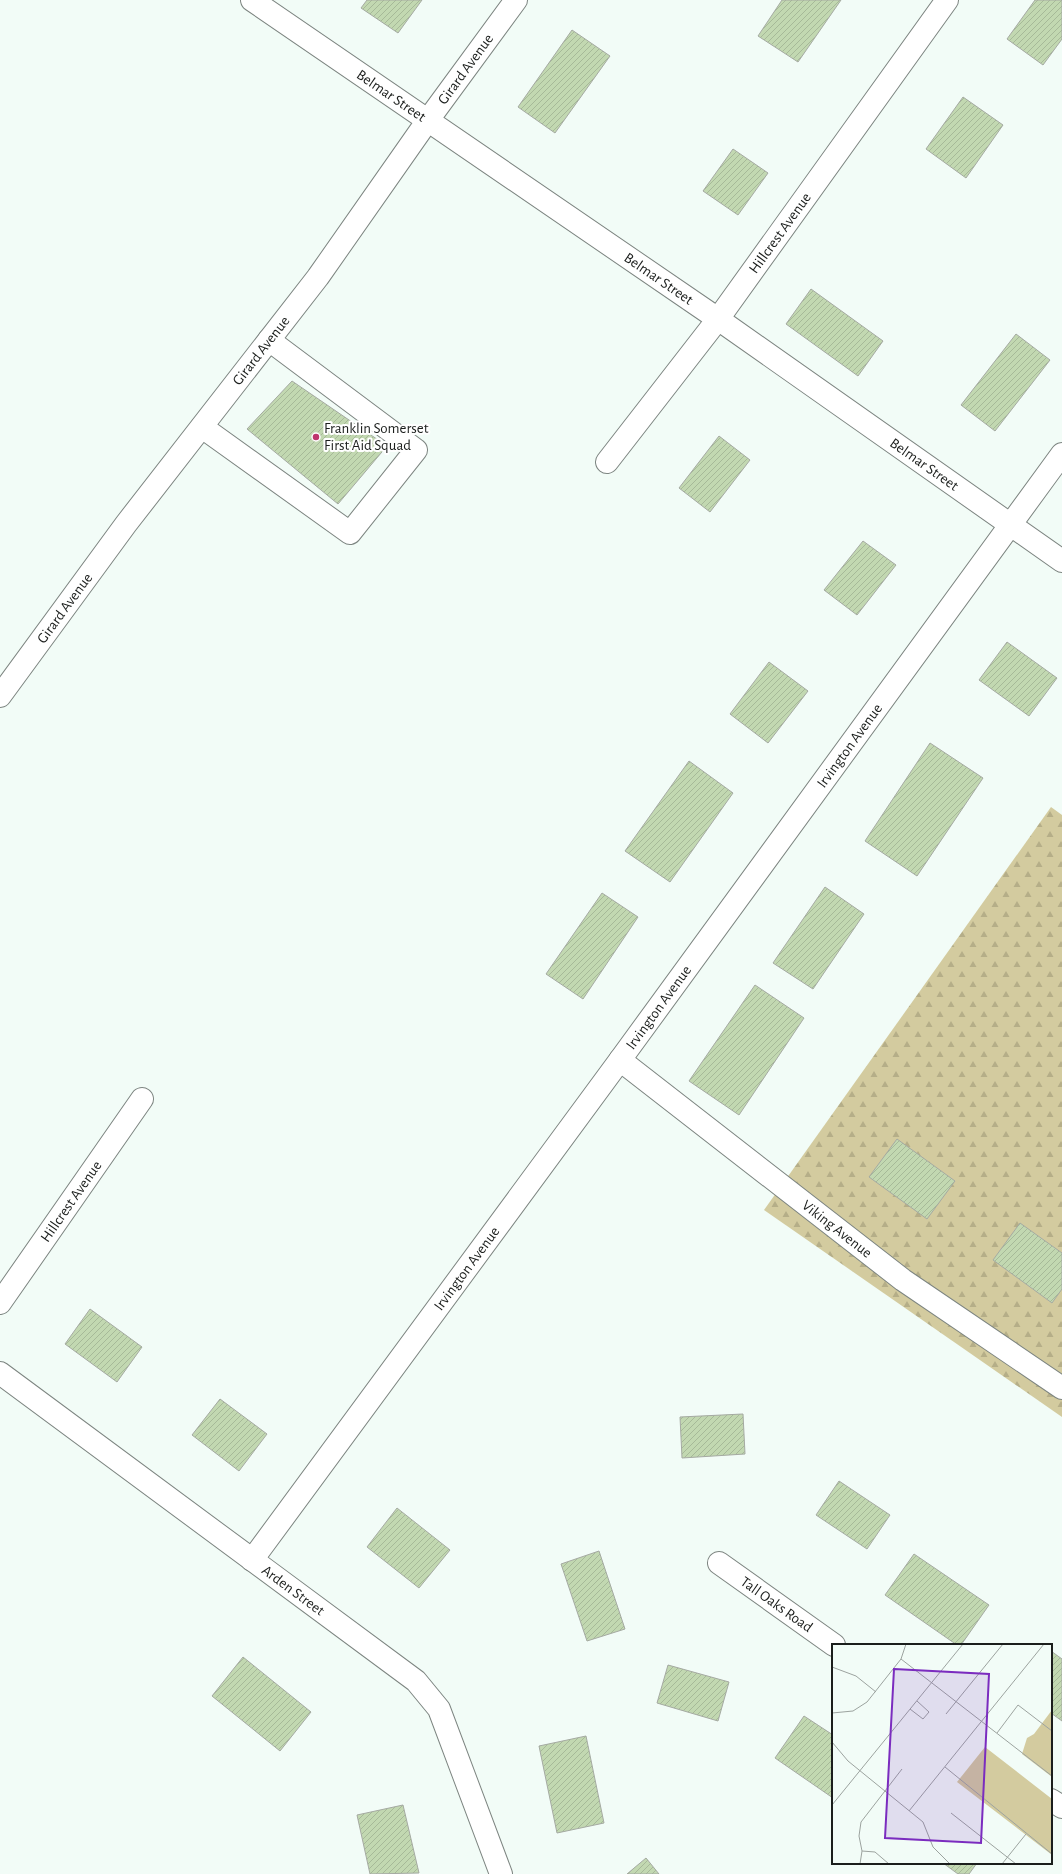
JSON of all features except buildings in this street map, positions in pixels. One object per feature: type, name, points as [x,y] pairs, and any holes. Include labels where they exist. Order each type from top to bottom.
[{"type":"street","name":"Belmar Street","points":[[252,0],[718,319],[1062,561]]},
{"type":"street","name":"Girard Avenue","points":[[0,696],[126,524],[318,277],[428,120],[516,0]]},
{"type":"street","name":"Hillcrest Avenue","points":[[607,462],[718,319],[948,0]]},
{"type":"street","points":[[202,427],[350,533],[416,450],[269,340]]},
{"type":"street","name":"Irvington Avenue","points":[[252,1560],[620,1060],[1062,454]]},
{"type":"street","name":"Viking Avenue","points":[[620,1060],[903,1280],[1062,1388]]},
{"type":"street","name":"Hillcrest Avenue","points":[[0,1302],[142,1099]]},
{"type":"street","name":"Arden Street","points":[[0,1373],[416,1681],[439,1709],[501,1874]]},
{"type":"street","name":"Tall Oaks Road","points":[[719,1563],[833,1644]]},
{"type":"street","points":[[1052,1801],[1062,1807]]},
{"type":"green space","points":[[1051,807],[1062,815],[1062,1417],[764,1210]]},
{"type":"place","name":"Franklin Somerset First Aid Squad","points":[[316,437]]}]
